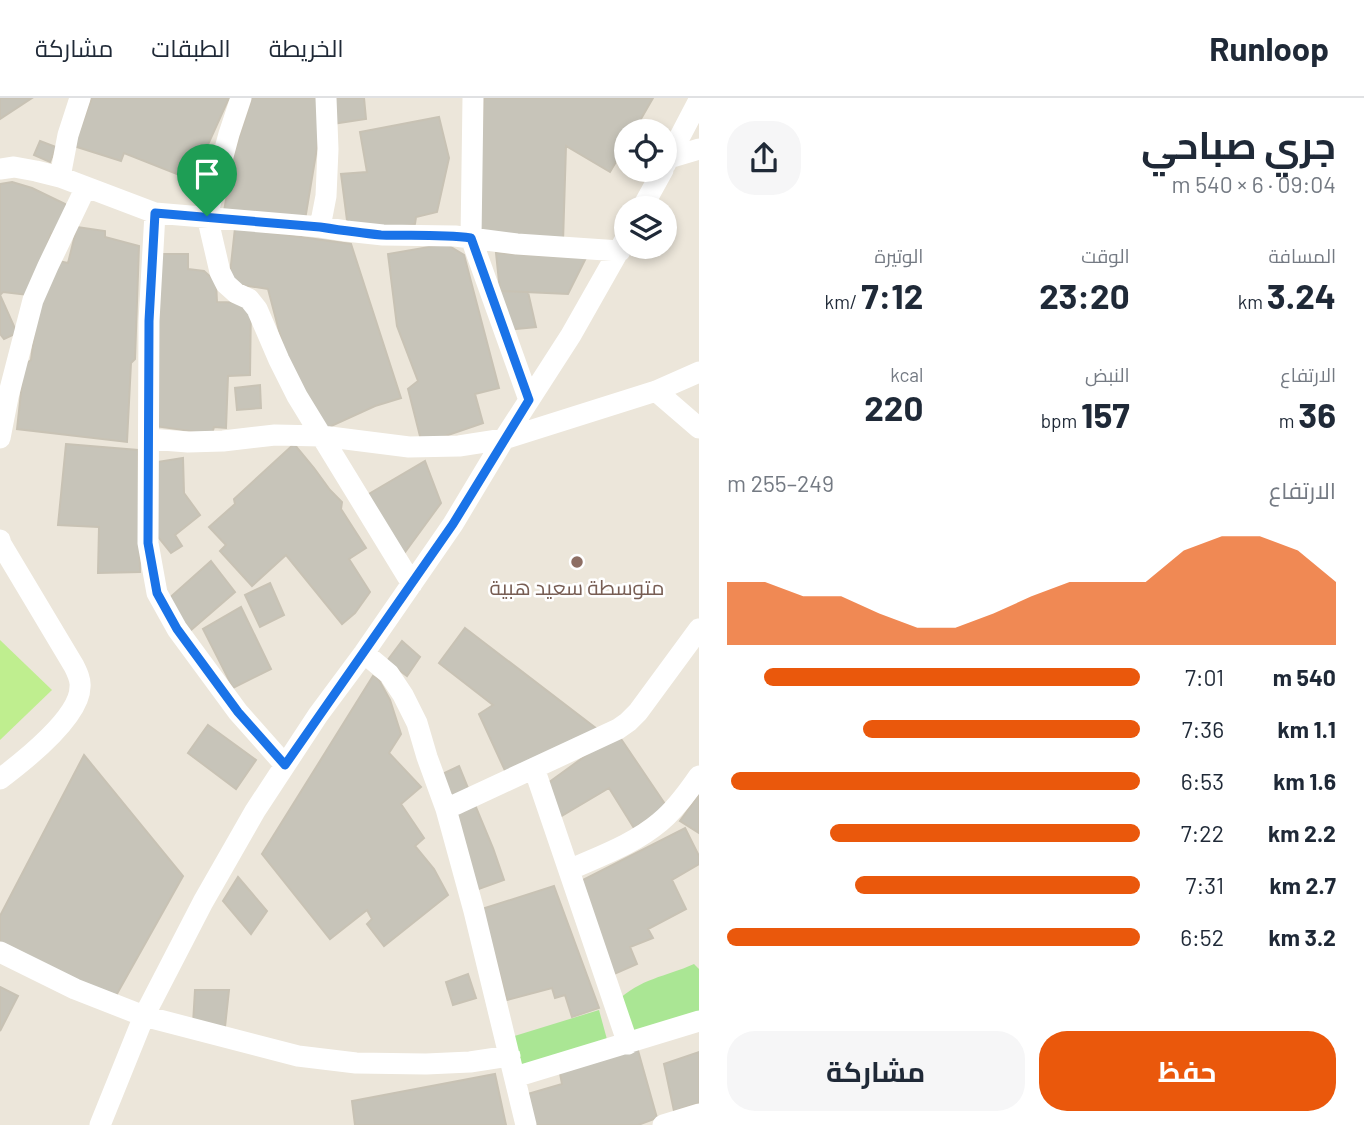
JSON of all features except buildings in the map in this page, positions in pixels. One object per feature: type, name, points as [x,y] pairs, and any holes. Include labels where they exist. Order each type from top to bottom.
[{"type":"street","points":[[60,177],[68,135],[80,98]]},
{"type":"street","points":[[240,98],[207,216],[220,272],[226,284],[249,299],[257,309],[297,396],[412,584]]},
{"type":"street","points":[[320,227],[326,196],[326,98]]},
{"type":"street","points":[[472,98],[471,238],[529,400]]},
{"type":"street","points":[[677,141],[699,100]]},
{"type":"street","points":[[677,159],[699,149]]},
{"type":"street","points":[[0,169],[15,167],[60,177],[155,213],[383,235],[455,236],[517,244],[614,245]]},
{"type":"street","points":[[0,438],[33,300],[86,187]]},
{"type":"street","points":[[155,213],[149,321],[148,543],[157,593],[177,629],[238,712],[285,765]]},
{"type":"street","points":[[100,1125],[144,1016],[248,822],[318,715],[453,524],[571,335],[615,259]]},
{"type":"street","points":[[149,439],[223,442],[275,435],[322,436],[410,447],[460,446],[504,439],[656,391],[699,372]]},
{"type":"street","points":[[656,391],[699,428]]},
{"type":"street","points":[[0,540],[74,666],[81,685],[77,705],[52,735],[0,779]]},
{"type":"street","points":[[446,809],[628,722],[699,629]]},
{"type":"street","points":[[364,653],[389,674],[417,723],[446,809],[474,911],[526,1125]]},
{"type":"street","points":[[534,768],[628,1044]]},
{"type":"street","points":[[569,870],[628,843],[661,821],[699,776]]},
{"type":"street","points":[[0,952],[75,989],[144,1016],[298,1056],[356,1063],[437,1063],[470,1062],[510,1056]]},
{"type":"street","points":[[515,1077],[699,1021]]},
{"type":"street","points":[[663,1125],[699,1114]]},
{"type":"green space","points":[[0,640],[52,690],[0,740]]},
{"type":"green space","points":[[694,964],[699,969],[699,1014],[628,1034],[616,1002],[644,983]]},
{"type":"green space","points":[[599,1010],[608,1043],[518,1070],[508,1038]]},
{"type":"place","name":"متوسطة سعيد هبية","points":[[577,562]]},
{"type":"route","points":[[155,213],[207,216],[383,235],[471,238],[529,400],[453,524],[285,765],[238,712],[177,629],[157,593],[148,543],[149,321],[155,213]]}]
